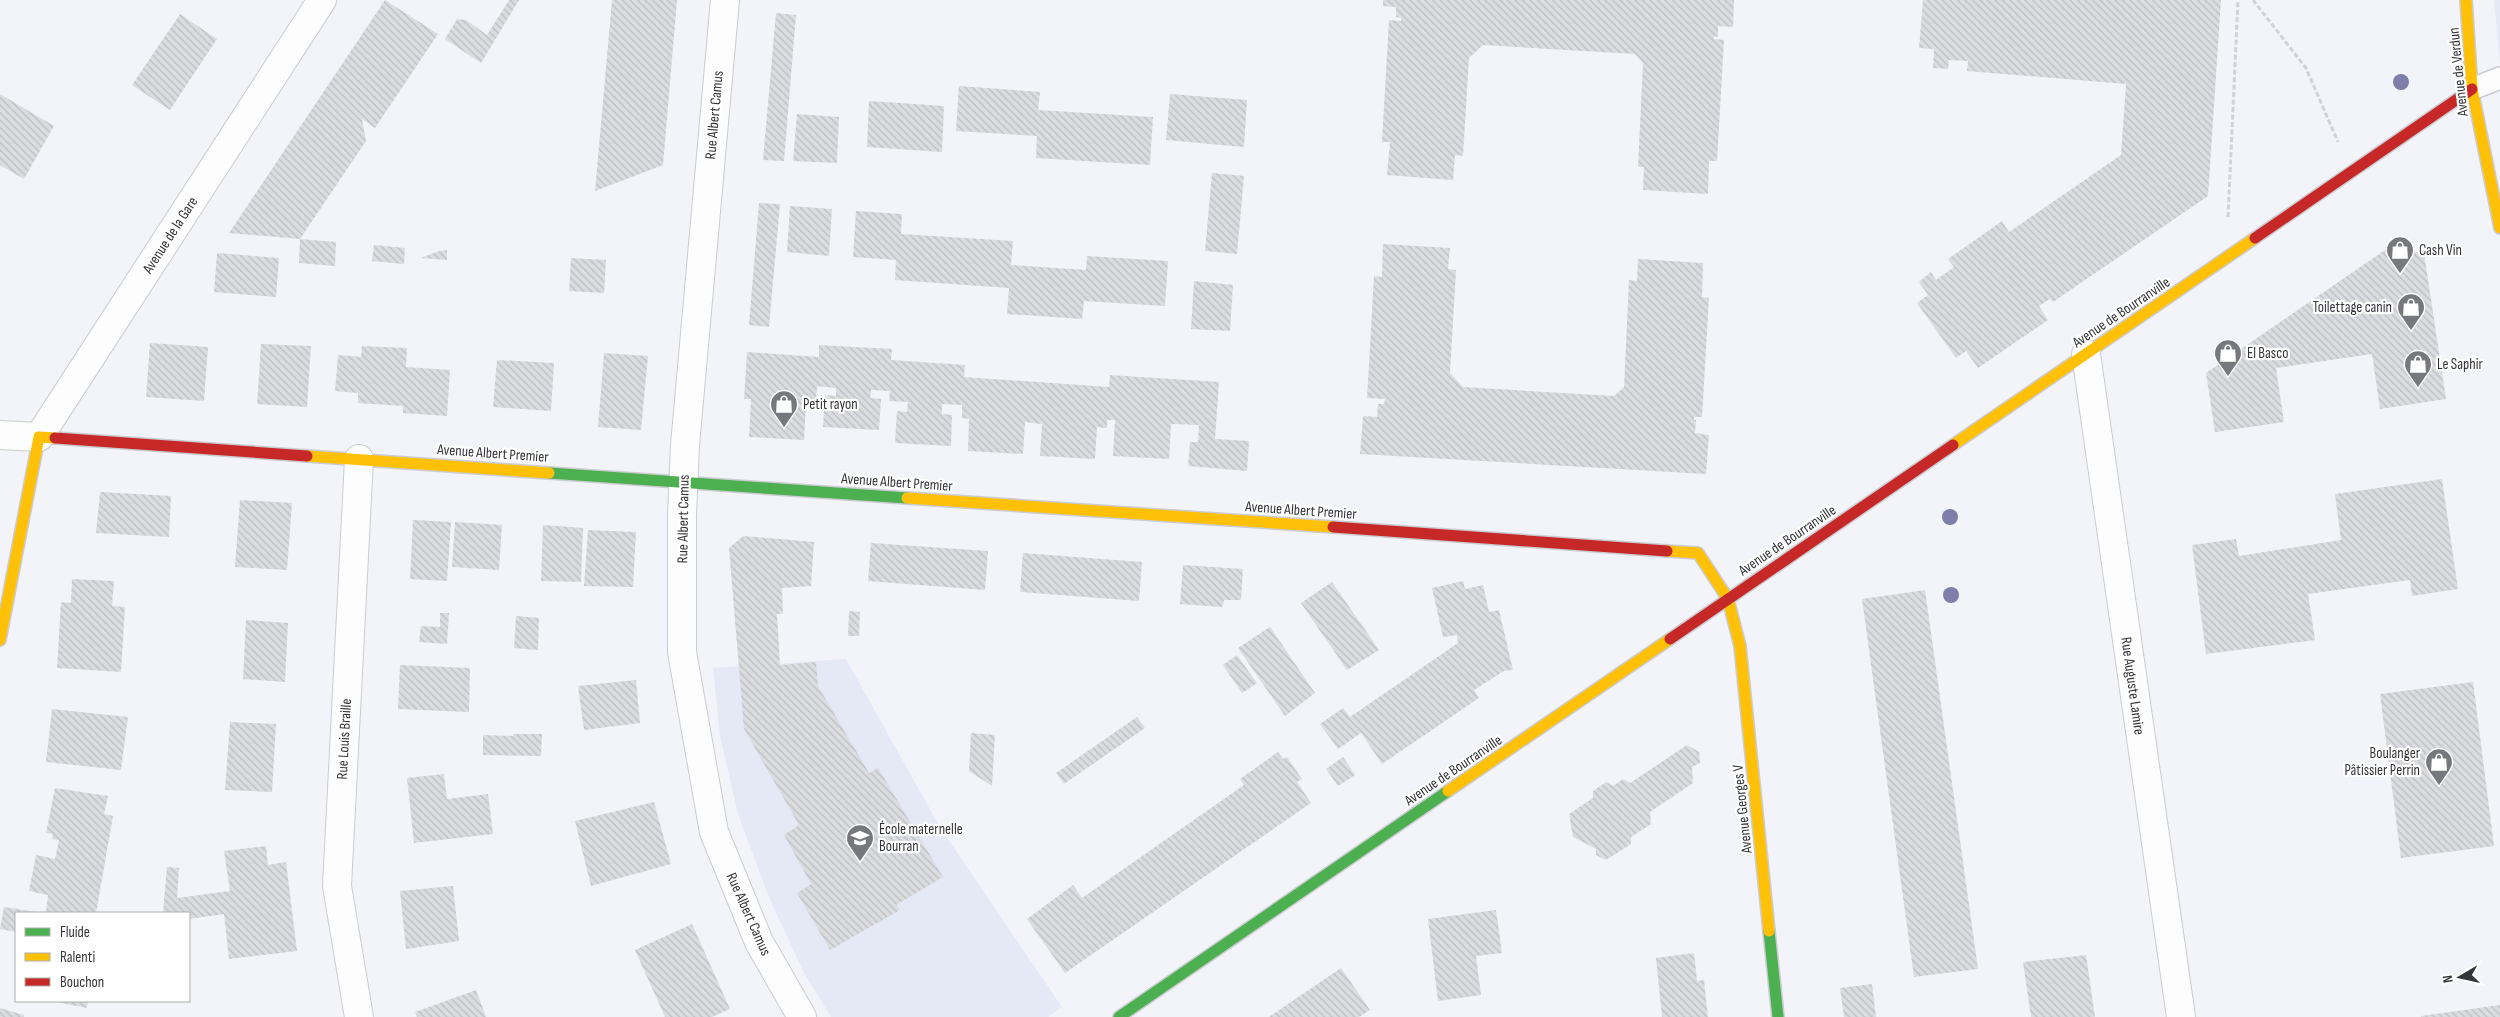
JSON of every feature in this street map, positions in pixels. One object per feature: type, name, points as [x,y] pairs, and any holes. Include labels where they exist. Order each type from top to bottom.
[{"type":"street","name":"Avenue de la Gare","points":[[39,437],[322,0]]},
{"type":"street","name":"Rue Albert Camus","points":[[725,0],[683,482],[682,652],[714,832],[759,942],[802,1017]]},
{"type":"street","name":"Avenue de Verdun","points":[[2466,0],[2472,89],[2500,228]]},
{"type":"street","name":"Avenue de Bourranville","points":[[1119,1017],[2472,89]]},
{"type":"street","name":"Rue Auguste Lamire","points":[[2086,354],[2181,1017]]},
{"type":"street","points":[[0,435],[39,437],[0,640]]},
{"type":"street","name":"Avenue Albert Premier","points":[[39,437],[1698,553],[1728,598]]},
{"type":"street","name":"Rue Louis Braille","points":[[359,459],[338,886],[359,1017]]},
{"type":"street","name":"Avenue Georges V","points":[[1728,598],[1740,646],[1778,1017]]},
{"type":"lane","points":[[2472,89],[2500,78]]},
{"type":"path","points":[[2227,257],[2238,0]]},
{"type":"path","points":[[2253,0],[2306,68],[2351,172]]},
{"type":"shaded area","points":[[2494,0],[2500,0],[2500,64]]},
{"type":"shaded area","name":"École maternelle Bourran","points":[[846,659],[941,829],[1062,1007],[1048,1017],[831,1017],[804,973],[768,895],[738,814],[720,736],[713,668]]},
{"type":"building","points":[[385,0],[438,34],[375,128],[362,119],[366,141],[300,239],[229,233]]},
{"type":"building","points":[[509,0],[519,0],[481,63],[445,39],[457,19],[466,20],[487,35]]},
{"type":"building","points":[[612,0],[677,0],[663,165],[595,191]]},
{"type":"building","points":[[1383,0],[1734,0],[1733,27],[1718,26],[1718,37],[1714,36],[1714,39],[1724,40],[1717,161],[1709,161],[1708,194],[1643,190],[1644,167],[1638,167],[1643,63],[1635,54],[1483,45],[1469,58],[1463,156],[1455,155],[1453,180],[1387,175],[1390,142],[1382,142],[1389,20],[1401,21],[1401,18],[1396,17],[1396,7],[1383,6]]},
{"type":"building","points":[[1923,0],[2221,0],[2208,196],[2053,302],[2050,299],[2039,306],[2048,320],[1978,368],[1966,351],[1956,358],[1917,303],[1928,295],[1919,282],[1931,272],[1936,280],[1954,267],[1948,259],[2002,221],[2009,232],[2121,155],[2126,84],[1967,71],[1968,61],[1949,60],[1948,69],[1933,68],[1934,49],[1919,48]]},
{"type":"building","points":[[776,13],[796,15],[784,161],[763,160]]},
{"type":"building","points":[[180,14],[217,39],[170,110],[132,85]]},
{"type":"building","points":[[959,86],[1040,92],[1038,110],[1153,117],[1150,165],[1036,158],[1037,136],[956,131]]},
{"type":"building","points":[[0,94],[54,126],[24,179],[0,165]]},
{"type":"building","points":[[1170,94],[1247,100],[1244,147],[1166,140]]},
{"type":"building","points":[[869,101],[944,106],[942,152],[867,147]]},
{"type":"building","points":[[797,114],[839,117],[837,163],[793,161]]},
{"type":"building","points":[[1212,173],[1244,176],[1237,254],[1205,251]]},
{"type":"building","points":[[759,203],[780,204],[769,327],[749,325]]},
{"type":"building","points":[[790,206],[832,209],[829,256],[787,252]]},
{"type":"building","points":[[856,211],[902,214],[901,234],[1013,241],[1011,265],[1086,270],[1087,256],[1168,261],[1165,306],[1084,301],[1082,319],[1007,314],[1009,288],[895,280],[896,260],[853,257]]},
{"type":"building","points":[[300,239],[336,242],[335,266],[299,263]]},
{"type":"building","points":[[1383,244],[1450,248],[1448,269],[1456,270],[1450,373],[1463,387],[1614,396],[1624,387],[1629,280],[1637,281],[1638,259],[1703,263],[1702,297],[1709,298],[1702,417],[1694,417],[1694,420],[1696,420],[1695,433],[1709,435],[1706,474],[1360,454],[1363,416],[1377,417],[1378,404],[1384,404],[1385,399],[1367,398],[1374,276],[1382,277]]},
{"type":"building","points":[[374,245],[405,248],[404,264],[372,261]]},
{"type":"building","points":[[2388,248],[2424,253],[2446,399],[2380,409],[2372,354],[2276,368],[2284,422],[2215,432],[2206,373]]},
{"type":"building","points":[[447,250],[447,260],[421,258],[439,251]]},
{"type":"building","points":[[217,253],[279,258],[276,297],[214,292]]},
{"type":"building","points":[[571,258],[606,260],[604,293],[569,291]]},
{"type":"building","points":[[1194,281],[1233,285],[1230,331],[1191,329]]},
{"type":"building","points":[[150,343],[208,347],[204,401],[146,397]]},
{"type":"building","points":[[261,344],[311,346],[307,407],[257,404]]},
{"type":"building","points":[[819,345],[892,349],[891,360],[965,365],[964,377],[1109,387],[1110,375],[1219,382],[1215,439],[1249,441],[1247,471],[1188,466],[1190,442],[1198,442],[1199,425],[1171,424],[1169,459],[1113,456],[1115,420],[1107,420],[1107,428],[1097,427],[1095,459],[1040,456],[1042,424],[1025,422],[1023,454],[968,451],[969,419],[962,418],[962,405],[942,404],[942,414],[952,415],[951,446],[895,443],[897,411],[907,412],[908,402],[889,401],[890,391],[871,390],[870,398],[881,399],[879,430],[823,427],[825,395],[836,396],[836,388],[817,386],[816,404],[806,403],[804,440],[749,437],[751,399],[744,399],[747,352],[819,357]]},
{"type":"building","points":[[362,346],[407,348],[406,367],[450,370],[447,416],[403,413],[403,406],[358,403],[358,393],[335,391],[338,355],[361,357]]},
{"type":"building","points":[[604,353],[648,356],[641,430],[598,427]]},
{"type":"building","points":[[497,360],[554,363],[551,411],[493,407]]},
{"type":"building","points":[[2442,479],[2458,589],[2412,596],[2410,580],[2308,594],[2315,640],[2206,654],[2192,545],[2236,539],[2239,556],[2341,540],[2335,494]]},
{"type":"building","points":[[100,492],[171,496],[169,537],[96,533]]},
{"type":"building","points":[[240,500],[292,503],[287,570],[235,567]]},
{"type":"building","points":[[413,520],[451,522],[447,581],[410,579]]},
{"type":"building","points":[[455,522],[502,525],[499,570],[452,567]]},
{"type":"building","points":[[543,525],[583,528],[581,582],[541,581]]},
{"type":"building","points":[[588,530],[636,532],[633,587],[584,586]]},
{"type":"building","points":[[743,536],[814,542],[811,586],[782,588],[783,614],[777,614],[780,665],[816,662],[818,686],[869,773],[878,768],[943,877],[896,905],[900,910],[830,950],[797,893],[811,884],[784,835],[799,825],[744,729],[729,548]]},
{"type":"building","points":[[871,543],[988,551],[985,590],[868,581]]},
{"type":"building","points":[[1023,553],[1142,562],[1139,601],[1020,592]]},
{"type":"building","points":[[1183,565],[1243,569],[1241,600],[1224,600],[1222,607],[1180,604]]},
{"type":"building","points":[[72,579],[114,581],[112,606],[125,607],[121,672],[57,668],[61,602],[71,603]]},
{"type":"building","points":[[1463,581],[1465,589],[1483,585],[1489,612],[1499,610],[1513,670],[1504,671],[1474,690],[1479,698],[1382,764],[1361,733],[1338,749],[1320,724],[1343,708],[1350,717],[1458,643],[1457,635],[1443,637],[1432,588]]},
{"type":"building","points":[[1332,582],[1379,650],[1347,670],[1301,603]]},
{"type":"building","points":[[1925,590],[1978,969],[1914,977],[1862,599]]},
{"type":"building","points":[[849,611],[860,612],[859,636],[848,636]]},
{"type":"building","points":[[440,613],[449,613],[447,644],[419,642],[421,626],[440,627]]},
{"type":"building","points":[[516,616],[539,618],[538,650],[514,648]]},
{"type":"building","points":[[246,620],[288,623],[285,682],[243,679]]},
{"type":"building","points":[[1270,627],[1315,693],[1285,716],[1238,648]]},
{"type":"building","points":[[1237,655],[1257,683],[1242,693],[1223,665]]},
{"type":"building","points":[[400,665],[470,668],[469,712],[398,709]]},
{"type":"building","points":[[636,680],[640,723],[584,730],[578,686]]},
{"type":"building","name":"Boulanger Pâtissier Perrin","points":[[2473,682],[2494,846],[2401,858],[2380,694]]},
{"type":"building","points":[[52,709],[128,717],[121,770],[46,762]]},
{"type":"building","points":[[1137,717],[1145,728],[1064,784],[1056,773]]},
{"type":"building","points":[[230,722],[276,724],[272,792],[225,790]]},
{"type":"building","points":[[971,733],[995,735],[992,786],[969,771]]},
{"type":"building","points":[[513,734],[542,734],[541,756],[483,755],[483,735],[513,736]]},
{"type":"building","points":[[1687,745],[1699,752],[1700,763],[1692,767],[1693,783],[1650,812],[1651,824],[1631,837],[1631,844],[1606,860],[1596,855],[1596,849],[1573,837],[1569,814],[1593,798],[1593,791],[1606,782],[1613,786],[1623,779],[1630,783]]},
{"type":"building","points":[[1278,752],[1283,759],[1287,757],[1302,779],[1297,782],[1311,803],[1065,973],[1027,919],[1073,885],[1082,898],[1244,785],[1240,779]]},
{"type":"building","points":[[1343,757],[1355,775],[1338,786],[1326,769]]},
{"type":"building","points":[[444,774],[447,799],[488,794],[493,834],[414,843],[407,778]]},
{"type":"building","points":[[55,788],[108,796],[104,814],[113,816],[96,912],[46,912],[48,895],[29,891],[36,855],[55,859],[59,840],[52,839],[53,834],[46,833]]},
{"type":"building","points":[[654,802],[671,864],[591,886],[575,821]]},
{"type":"building","points":[[266,846],[268,865],[286,862],[297,951],[229,959],[224,914],[190,919],[190,912],[163,912],[167,867],[179,868],[177,898],[230,891],[224,851]]},
{"type":"building","points":[[453,886],[459,941],[406,949],[400,891]]},
{"type":"building","points":[[4,907],[36,912],[15,912],[15,932],[0,929]]},
{"type":"building","points":[[1496,910],[1502,953],[1476,956],[1481,995],[1438,1001],[1428,919]]},
{"type":"building","points":[[692,924],[730,1009],[712,1017],[665,1017],[635,950]]},
{"type":"building","points":[[1694,953],[1697,981],[1704,980],[1708,1017],[1662,1017],[1656,958]]},
{"type":"building","points":[[2086,955],[2095,1017],[2031,1017],[2023,962]]},
{"type":"building","points":[[1341,968],[1370,1010],[1359,1017],[1269,1017]]},
{"type":"building","points":[[1872,984],[1876,1017],[1844,1017],[1840,988]]},
{"type":"building","points":[[476,990],[486,1017],[417,1017],[415,1012]]},
{"type":"building","points":[[56,1002],[88,1002],[87,1008]]},
{"type":"building","points":[[2500,1005],[2500,1017],[2421,1017],[2421,1016]]},
{"type":"building","points":[[0,1008],[24,1015],[24,1017],[0,1017]]},
{"type":"traffic: fast","points":[[549,473],[907,498]]},
{"type":"traffic: fast","points":[[1119,1017],[1448,791]]},
{"type":"traffic: fast","points":[[1769,931],[1778,1017]]},
{"type":"traffic: slow","points":[[2466,0],[2472,89],[2500,228]]},
{"type":"traffic: slow","points":[[1953,445],[2255,238]]},
{"type":"traffic: slow","points":[[0,640],[39,437],[55,438]]},
{"type":"traffic: slow","points":[[307,456],[549,473]]},
{"type":"traffic: slow","points":[[907,498],[1333,527]]},
{"type":"traffic: slow","points":[[1667,551],[1698,553],[1728,599],[1740,646],[1769,931]]},
{"type":"traffic: slow","points":[[1448,791],[1670,639]]},
{"type":"traffic: jam","points":[[2255,238],[2472,89]]},
{"type":"traffic: jam","points":[[55,438],[307,456]]},
{"type":"traffic: jam","points":[[1670,639],[1953,445]]},
{"type":"traffic: jam","points":[[1333,527],[1667,551]]},
{"type":"place","name":"Cash Vin","points":[[2400,274]]},
{"type":"place","name":"Toilettage canin","points":[[2411,331]]},
{"type":"place","name":"El Basco","points":[[2228,377]]},
{"type":"place","name":"Le Saphir","points":[[2418,388]]},
{"type":"place","name":"Petit rayon","points":[[784,428]]},
{"type":"place","name":"Boulanger Pâtissier Perrin","points":[[2439,786]]},
{"type":"place","name":"École maternelle Bourran","points":[[860,862]]}]
